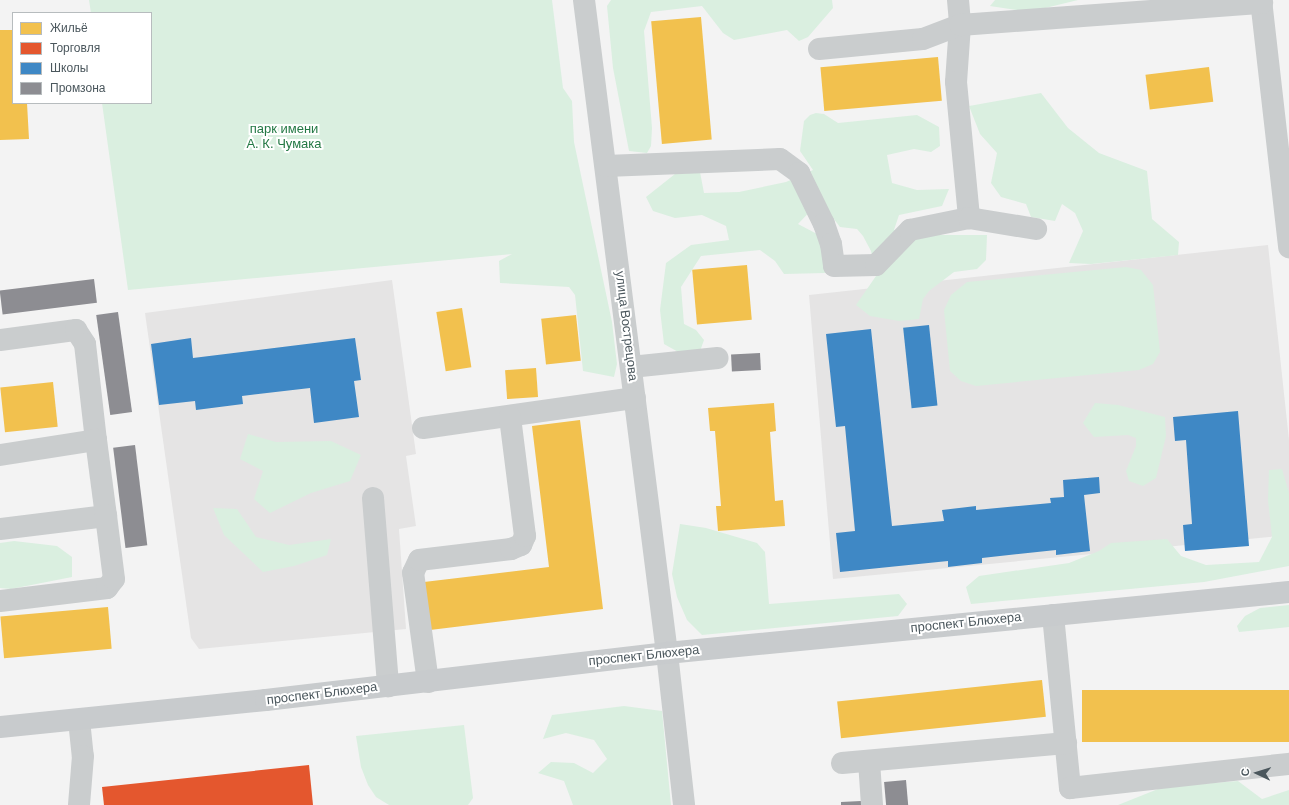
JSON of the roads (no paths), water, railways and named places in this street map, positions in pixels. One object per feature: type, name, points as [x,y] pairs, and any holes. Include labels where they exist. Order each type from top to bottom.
[{"type":"main road","name":"проспект Блюхера","points":[[0,727],[79,720],[428,682],[667,653],[1289,592]]},
{"type":"street","name":"улица Вострецова","points":[[584,0],[667,653],[684,805]]},
{"type":"street","points":[[958,0],[960,25],[956,82],[970,218]]},
{"type":"street","points":[[819,49],[923,39],[960,25],[1262,1],[1289,247]]},
{"type":"street","points":[[606,166],[780,159],[799,173],[824,224],[831,244],[834,266],[876,266],[910,230],[970,218],[1036,229]]},
{"type":"street","points":[[0,340],[76,330],[85,344],[114,579],[107,588],[0,601]]},
{"type":"street","points":[[631,366],[718,358]]},
{"type":"street","points":[[422,428],[510,417],[635,398]]},
{"type":"street","points":[[428,682],[413,573],[419,560],[511,549],[521,545],[525,536],[510,417]]},
{"type":"street","points":[[0,455],[96,440]]},
{"type":"street","points":[[374,498],[388,686]]},
{"type":"street","points":[[0,529],[106,516]]},
{"type":"street","points":[[1053,615],[1071,796],[1289,764]]},
{"type":"street","points":[[79,720],[83,756],[79,805]]},
{"type":"street","points":[[842,763],[1066,743]]},
{"type":"street","points":[[869,761],[872,805]]},
{"type":"park label","name":"парк имени А. К. Чумака","points":[[284,138]]}]
